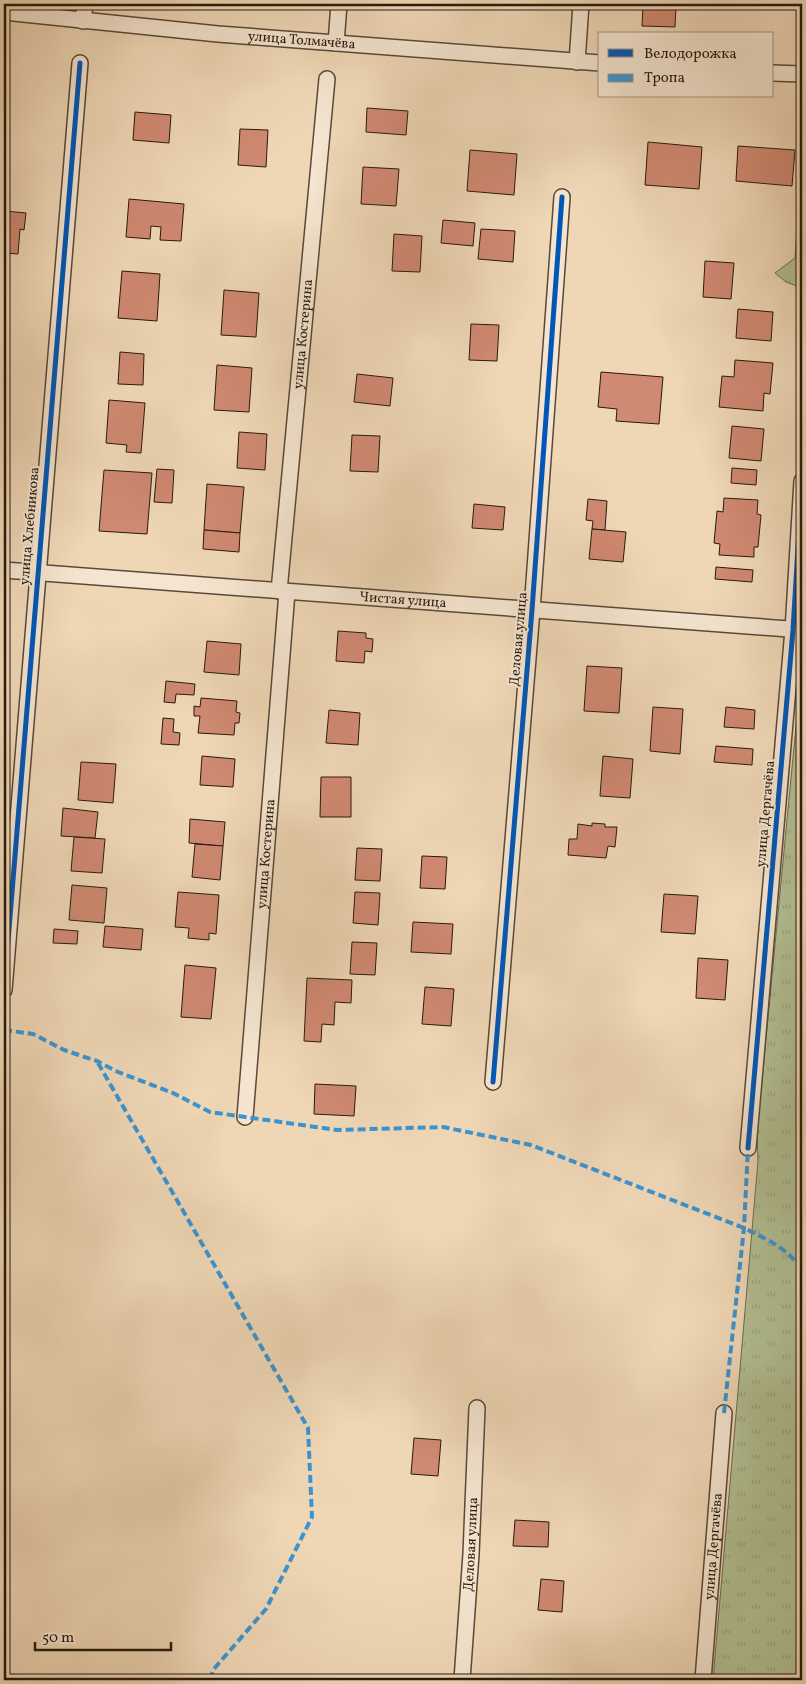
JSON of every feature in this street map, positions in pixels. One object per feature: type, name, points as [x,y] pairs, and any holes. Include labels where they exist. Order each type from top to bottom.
[{"type":"street","points":[[83,21],[85,4]]},
{"type":"street","points":[[336,43],[339,4]]},
{"type":"street","points":[[577,62],[581,4]]},
{"type":"street","name":"улица Толмачёва","points":[[4,12],[83,21],[336,43],[598,63]]},
{"type":"street","name":"улица Хлебникова","points":[[4,990],[80,63]]},
{"type":"street","points":[[774,72],[802,74]]},
{"type":"street","name":"улица Костерина","points":[[245,1118],[283,591],[326,79]]},
{"type":"street","name":"Деловая улица","points":[[493,1082],[532,610],[562,197]]},
{"type":"street","name":"улица Дергачёва","points":[[748,1148],[798,630],[802,481]]},
{"type":"street","name":"Чистая улица","points":[[4,570],[798,630]]},
{"type":"street","name":"Деловая улица","points":[[462,1680],[471,1554],[477,1408]]},
{"type":"street","name":"улица Дергачёва","points":[[703,1680],[724,1413]]},
{"type":"green space","points":[[802,155],[802,288],[786,282],[775,273],[795,258]]},
{"type":"green space","points":[[802,664],[802,1680],[713,1680],[758,1161],[757,1132]]},
{"type":"building","points":[[436,4],[489,4],[489,8]]},
{"type":"building","points":[[643,5],[676,6],[675,27],[642,26]]},
{"type":"building","points":[[367,108],[408,111],[406,135],[366,132]]},
{"type":"building","points":[[135,112],[171,115],[169,143],[133,140]]},
{"type":"building","points":[[240,129],[268,130],[266,167],[238,165]]},
{"type":"building","points":[[648,142],[702,147],[699,189],[645,185]]},
{"type":"building","points":[[738,146],[795,150],[792,186],[736,181]]},
{"type":"building","points":[[470,150],[517,154],[514,195],[467,191]]},
{"type":"building","points":[[363,167],[399,169],[396,206],[361,204]]},
{"type":"building","points":[[129,199],[184,204],[181,241],[160,240],[161,227],[151,226],[150,239],[126,237]]},
{"type":"building","points":[[4,211],[26,213],[24,230],[20,229],[18,254],[4,253]]},
{"type":"building","points":[[443,220],[475,223],[473,246],[441,243]]},
{"type":"building","points":[[481,229],[515,231],[513,262],[478,259]]},
{"type":"building","points":[[394,234],[422,236],[420,272],[392,271]]},
{"type":"building","points":[[705,261],[734,263],[731,299],[703,297]]},
{"type":"building","points":[[122,271],[160,274],[157,321],[118,318]]},
{"type":"building","points":[[224,290],[259,293],[256,337],[221,335]]},
{"type":"building","points":[[738,309],[773,312],[771,341],[736,338]]},
{"type":"building","points":[[471,324],[499,325],[497,361],[469,360]]},
{"type":"building","points":[[120,352],[144,354],[143,385],[118,384]]},
{"type":"building","points":[[735,360],[773,363],[770,394],[764,393],[763,411],[719,407],[722,376],[734,377]]},
{"type":"building","points":[[217,365],[252,368],[249,412],[214,410]]},
{"type":"building","points":[[601,372],[663,377],[659,424],[616,421],[617,409],[598,407]]},
{"type":"building","points":[[357,374],[393,378],[390,406],[354,402]]},
{"type":"building","points":[[109,400],[145,403],[141,453],[126,452],[127,445],[106,443]]},
{"type":"building","points":[[732,426],[764,429],[761,461],[729,458]]},
{"type":"building","points":[[239,432],[267,434],[265,470],[237,468]]},
{"type":"building","points":[[352,435],[380,436],[378,472],[350,471]]},
{"type":"building","points":[[732,468],[757,470],[756,485],[731,483]]},
{"type":"building","points":[[157,469],[174,470],[172,503],[154,502]]},
{"type":"building","points":[[104,470],[152,473],[147,534],[99,531]]},
{"type":"building","points":[[207,484],[244,487],[240,533],[204,530]]},
{"type":"building","points":[[724,498],[758,500],[757,514],[761,515],[758,547],[754,547],[754,557],[719,555],[720,544],[714,543],[717,511],[723,512]]},
{"type":"building","points":[[588,499],[607,501],[605,530],[592,529],[593,521],[586,520]]},
{"type":"building","points":[[474,504],[505,507],[503,530],[472,528]]},
{"type":"building","points":[[592,529],[626,532],[623,562],[589,559]]},
{"type":"building","points":[[204,530],[240,533],[239,552],[203,549]]},
{"type":"building","points":[[716,567],[753,570],[752,582],[715,579]]},
{"type":"building","points":[[338,631],[366,633],[366,638],[373,639],[372,652],[365,651],[364,663],[336,661]]},
{"type":"building","points":[[207,641],[241,644],[239,675],[204,672]]},
{"type":"building","points":[[587,666],[622,668],[619,713],[584,711]]},
{"type":"building","points":[[166,681],[195,684],[194,695],[176,694],[175,703],[164,702]]},
{"type":"building","points":[[201,698],[237,701],[236,712],[240,713],[239,723],[235,723],[234,735],[198,733],[200,716],[194,716],[194,706],[200,707]]},
{"type":"building","points":[[653,707],[683,709],[680,754],[650,751]]},
{"type":"building","points":[[726,707],[755,710],[754,729],[724,727]]},
{"type":"building","points":[[329,710],[360,713],[358,745],[326,743]]},
{"type":"building","points":[[163,718],[174,719],[173,732],[180,733],[179,745],[161,744]]},
{"type":"building","points":[[716,746],[753,749],[752,765],[714,762]]},
{"type":"building","points":[[202,756],[235,759],[233,787],[200,785]]},
{"type":"building","points":[[603,756],[633,759],[630,798],[600,796]]},
{"type":"building","points":[[81,762],[116,764],[113,803],[78,800]]},
{"type":"building","points":[[321,777],[351,777],[351,817],[320,817]]},
{"type":"building","points":[[63,808],[98,812],[95,838],[61,836]]},
{"type":"building","points":[[190,819],[225,822],[223,846],[189,843]]},
{"type":"building","points":[[592,823],[605,824],[605,827],[617,827],[615,847],[608,846],[606,858],[568,855],[569,839],[577,839],[578,824],[592,826]]},
{"type":"building","points":[[74,837],[105,839],[102,873],[71,871]]},
{"type":"building","points":[[195,844],[223,846],[220,880],[192,877]]},
{"type":"building","points":[[357,848],[382,849],[380,881],[355,880]]},
{"type":"building","points":[[422,856],[447,857],[445,889],[420,888]]},
{"type":"building","points":[[72,885],[107,888],[104,923],[69,920]]},
{"type":"building","points":[[178,892],[219,895],[216,934],[209,933],[209,940],[188,938],[189,928],[175,927]]},
{"type":"building","points":[[355,892],[380,893],[378,925],[353,923]]},
{"type":"building","points":[[664,894],[698,896],[695,934],[661,932]]},
{"type":"building","points":[[413,922],[453,924],[451,954],[411,952]]},
{"type":"building","points":[[105,926],[143,929],[141,950],[103,947]]},
{"type":"building","points":[[54,929],[78,931],[77,944],[53,943]]},
{"type":"building","points":[[352,942],[377,943],[375,975],[350,974]]},
{"type":"building","points":[[698,958],[728,960],[725,1000],[696,998]]},
{"type":"building","points":[[185,965],[216,968],[211,1019],[181,1017]]},
{"type":"building","points":[[307,978],[352,980],[351,1003],[335,1002],[334,1025],[322,1024],[321,1042],[304,1041]]},
{"type":"building","points":[[425,987],[454,989],[451,1026],[422,1024]]},
{"type":"building","points":[[315,1084],[356,1086],[354,1116],[314,1114]]},
{"type":"building","points":[[414,1438],[441,1440],[438,1476],[411,1474]]},
{"type":"building","points":[[515,1520],[549,1522],[548,1547],[513,1546]]},
{"type":"building","points":[[541,1579],[564,1581],[562,1612],[538,1610]]},
{"type":"marked path","points":[[4,1030],[33,1034],[64,1050],[97,1061],[118,1072],[173,1093],[210,1112],[337,1130],[443,1127],[531,1145],[744,1228],[784,1251],[797,1263],[802,1271]]},
{"type":"marked path","points":[[98,1063],[308,1428],[312,1517],[266,1609],[213,1670],[210,1680]]},
{"type":"marked path","points":[[724,1413],[744,1228],[748,1148]]},
{"type":"cycle path","points":[[4,990],[80,63]]},
{"type":"cycle path","points":[[493,1082],[532,610],[562,197]]},
{"type":"cycle path","points":[[748,1148],[793,630],[802,481]]}]
